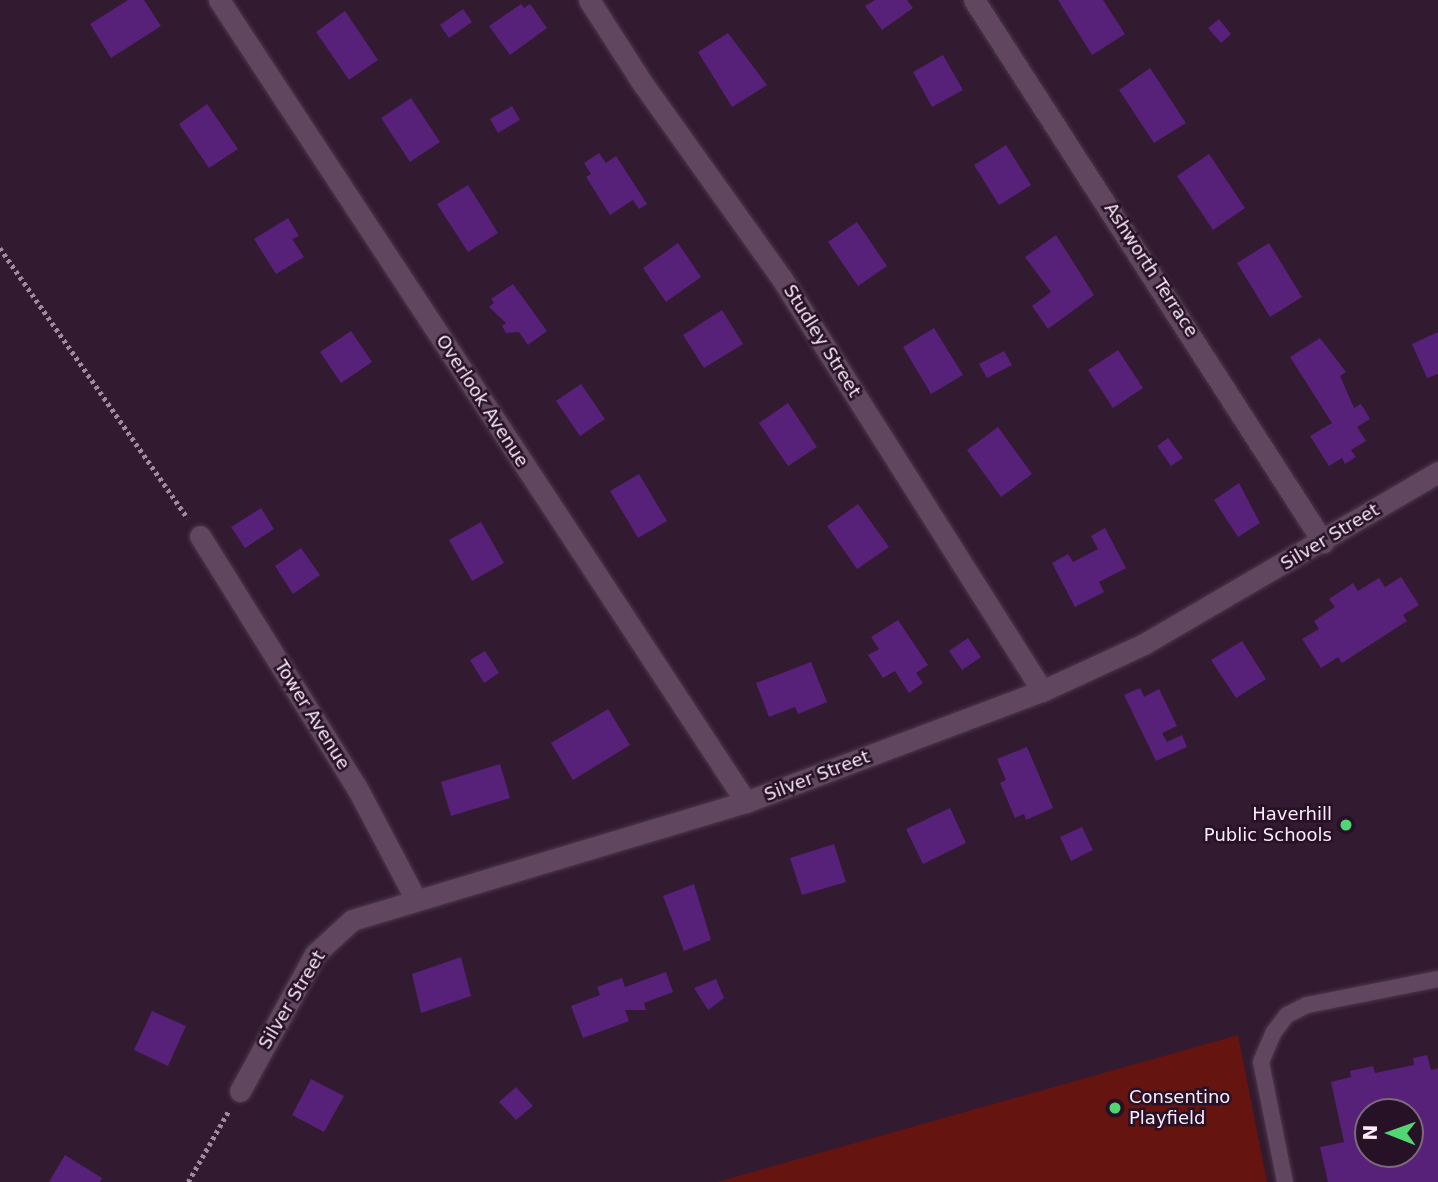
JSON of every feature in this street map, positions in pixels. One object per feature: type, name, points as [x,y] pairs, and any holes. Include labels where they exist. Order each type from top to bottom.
[{"type":"street","name":"Overlook Avenue","points":[[219,0],[746,802]]},
{"type":"street","name":"Studley Street","points":[[589,0],[643,84],[782,278],[1042,691]]},
{"type":"street","name":"Ashworth Terrace","points":[[974,0],[1323,542]]},
{"type":"street","name":"Silver Street","points":[[240,1091],[315,954],[352,920],[415,898],[746,802],[1042,691],[1144,644],[1323,542],[1438,472]]},
{"type":"street","name":"Tower Avenue","points":[[200,536],[357,788],[415,898]]},
{"type":"lane","points":[[1285,1182],[1261,1062],[1274,1032],[1287,1015],[1307,1005],[1438,979]]},
{"type":"path","points":[[0,248],[200,536]]},
{"type":"path","points":[[188,1182],[240,1091]]},
{"type":"shaded area","name":"Consentino Playfield","points":[[1238,1035],[1267,1182],[717,1182]]},
{"type":"building","points":[[128,0],[144,0],[161,26],[111,58],[90,24]]},
{"type":"building","points":[[875,0],[907,0],[913,8],[882,30],[865,6]]},
{"type":"building","points":[[1058,0],[1103,0],[1125,34],[1092,55]]},
{"type":"building","points":[[521,4],[524,8],[530,4],[547,28],[510,55],[489,26]]},
{"type":"building","points":[[463,9],[472,22],[449,38],[440,25]]},
{"type":"building","points":[[345,11],[378,60],[349,80],[316,32]]},
{"type":"building","points":[[1219,19],[1231,34],[1221,43],[1208,28]]},
{"type":"building","points":[[728,33],[767,85],[732,107],[698,52]]},
{"type":"building","points":[[943,55],[963,90],[932,107],[913,72]]},
{"type":"building","points":[[1150,68],[1186,123],[1154,143],[1119,90]]},
{"type":"building","points":[[411,98],[440,142],[410,162],[381,118]]},
{"type":"building","points":[[207,104],[238,149],[209,168],[179,124]]},
{"type":"building","points":[[512,106],[520,120],[498,133],[490,119]]},
{"type":"building","points":[[1006,145],[1031,185],[999,205],[974,165]]},
{"type":"building","points":[[599,153],[606,163],[616,156],[647,204],[639,209],[633,200],[610,215],[586,177],[591,174],[584,163]]},
{"type":"building","points":[[1209,154],[1245,208],[1213,230],[1177,176]]},
{"type":"building","points":[[468,185],[498,233],[468,252],[437,204]]},
{"type":"building","points":[[288,218],[299,236],[292,239],[304,257],[276,274],[254,239]]},
{"type":"building","points":[[857,222],[887,266],[858,286],[828,242]]},
{"type":"building","points":[[1056,235],[1094,295],[1048,329],[1032,306],[1051,292],[1025,257]]},
{"type":"building","points":[[678,243],[701,277],[666,302],[643,268]]},
{"type":"building","points":[[1269,243],[1302,297],[1270,317],[1237,263]]},
{"type":"building","points":[[513,284],[547,331],[528,345],[519,332],[506,333],[502,326],[506,323],[489,307],[494,303],[491,299]]},
{"type":"building","points":[[722,310],[743,344],[704,368],[683,335]]},
{"type":"building","points":[[934,328],[963,375],[931,394],[903,347]]},
{"type":"building","points":[[351,331],[372,362],[341,383],[320,352]]},
{"type":"building","points":[[1438,332],[1438,374],[1427,378],[1412,344]]},
{"type":"building","points":[[1320,338],[1346,372],[1340,376],[1354,408],[1361,404],[1370,419],[1357,427],[1366,441],[1351,450],[1356,457],[1345,464],[1342,458],[1329,466],[1310,436],[1332,423],[1290,357]]},
{"type":"building","points":[[1118,350],[1143,388],[1113,408],[1088,370]]},
{"type":"building","points":[[1004,351],[1012,365],[987,378],[979,364]]},
{"type":"building","points":[[581,384],[605,419],[580,436],[556,401]]},
{"type":"building","points":[[788,403],[817,447],[788,466],[759,423]]},
{"type":"building","points":[[998,427],[1032,474],[1001,497],[967,450]]},
{"type":"building","points":[[1168,438],[1183,458],[1171,466],[1157,446]]},
{"type":"building","points":[[639,474],[667,521],[638,538],[610,491]]},
{"type":"building","points":[[1239,483],[1260,523],[1238,537],[1214,500]]},
{"type":"building","points":[[858,504],[889,547],[857,569],[827,526]]},
{"type":"building","points":[[261,508],[274,529],[245,548],[231,527]]},
{"type":"building","points":[[481,522],[504,563],[472,581],[449,540]]},
{"type":"building","points":[[1105,528],[1126,568],[1099,582],[1104,592],[1075,607],[1052,563],[1068,554],[1073,562],[1098,549],[1091,536]]},
{"type":"building","points":[[301,548],[320,575],[293,594],[275,566]]},
{"type":"building","points":[[1401,577],[1419,605],[1403,615],[1407,621],[1342,663],[1338,657],[1321,668],[1302,639],[1319,629],[1314,621],[1335,607],[1329,599],[1353,583],[1358,591],[1379,578],[1385,587]]},
{"type":"building","points":[[898,620],[928,665],[916,673],[923,683],[909,693],[895,671],[883,678],[868,655],[879,649],[871,637]]},
{"type":"building","points":[[968,638],[981,657],[962,670],[949,651]]},
{"type":"building","points":[[1242,641],[1266,679],[1236,698],[1211,660]]},
{"type":"building","points":[[485,651],[499,673],[484,683],[470,660]]},
{"type":"building","points":[[811,662],[827,702],[798,714],[795,707],[769,717],[756,683]]},
{"type":"building","points":[[1140,688],[1144,697],[1159,689],[1177,726],[1162,733],[1167,742],[1182,735],[1187,747],[1156,761],[1124,695]]},
{"type":"building","points":[[608,709],[630,745],[573,780],[551,743]]},
{"type":"building","points":[[1027,747],[1053,808],[1026,820],[1024,814],[1015,818],[1000,783],[1006,780],[997,759]]},
{"type":"building","points":[[500,764],[510,798],[451,816],[441,782]]},
{"type":"building","points":[[950,808],[966,843],[923,864],[906,829]]},
{"type":"building","points":[[1082,827],[1093,850],[1071,861],[1060,837]]},
{"type":"building","points":[[834,844],[846,882],[802,895],[790,858]]},
{"type":"building","points":[[694,884],[711,940],[684,951],[663,896]]},
{"type":"building","points":[[461,957],[471,996],[421,1013],[412,974]]},
{"type":"building","points":[[666,972],[673,992],[644,1003],[646,1010],[625,1010],[629,1021],[583,1038],[571,1006],[600,995],[597,987],[622,978],[625,987]]},
{"type":"building","points":[[716,979],[724,998],[708,1010],[694,988]]},
{"type":"building","points":[[152,1011],[186,1026],[168,1066],[134,1050]]},
{"type":"building","points":[[1427,1055],[1431,1070],[1438,1068],[1438,1182],[1328,1182],[1320,1147],[1344,1142],[1331,1082],[1351,1077],[1350,1071],[1373,1066],[1375,1073],[1414,1065],[1413,1058]]},
{"type":"building","points":[[311,1079],[344,1096],[324,1132],[292,1115]]},
{"type":"building","points":[[516,1087],[533,1106],[516,1120],[499,1102]]},
{"type":"building","points":[[65,1155],[102,1178],[100,1182],[49,1182]]},
{"type":"place","name":"Haverhill Public Schools","points":[[1346,825]]},
{"type":"place","name":"Consentino Playfield","points":[[1115,1108]]}]
